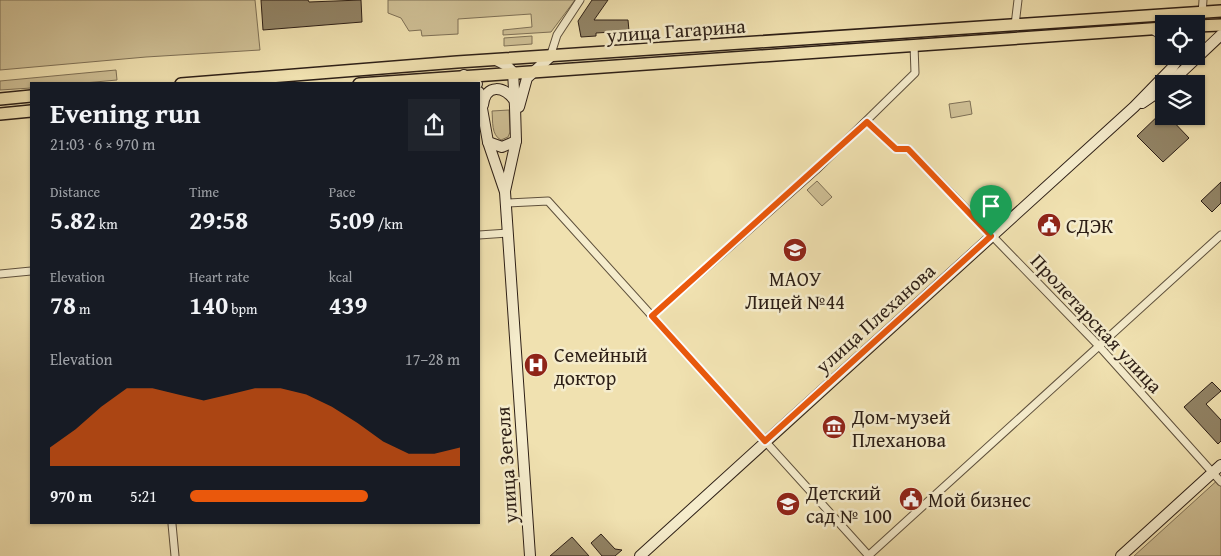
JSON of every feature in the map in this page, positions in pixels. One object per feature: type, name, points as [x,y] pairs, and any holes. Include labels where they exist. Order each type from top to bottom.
[{"type":"main road","name":"улица Гагарина","points":[[207,82],[496,60],[1221,11]]},
{"type":"main road","points":[[1200,15],[1204,12]]},
{"type":"main road","points":[[1009,39],[1014,33],[1014,25]]},
{"type":"main road","points":[[1205,25],[1221,25]]},
{"type":"main road","name":"улица Гагарина","points":[[382,82],[534,70],[1155,29]]},
{"type":"main road","points":[[1179,75],[1221,35]]},
{"type":"main road","points":[[505,192],[516,141],[522,92],[527,78],[550,57]]},
{"type":"main road","points":[[496,60],[506,65],[513,72],[517,125]]},
{"type":"main road","name":"улица Плеханова","points":[[640,556],[1134,107],[1174,65]]},
{"type":"main road","points":[[464,75],[474,82]]},
{"type":"main road","points":[[482,106],[484,97],[491,90],[500,89],[509,93],[515,101]]},
{"type":"main road","name":"улица Плеханова","points":[[1134,107],[1155,94]]},
{"type":"main road","points":[[0,99],[30,96]]},
{"type":"main road","points":[[480,97],[488,142],[505,192]]},
{"type":"main road","points":[[0,114],[30,111]]},
{"type":"main road","points":[[488,142],[502,147],[516,141]]},
{"type":"main road","name":"улица Зегеля","points":[[505,192],[530,556]]},
{"type":"main road","points":[[1121,556],[1221,465]]},
{"type":"street","points":[[550,57],[557,34],[580,0]]},
{"type":"street","points":[[1014,25],[1018,0]]},
{"type":"street","points":[[1202,15],[1204,12],[1203,0]]},
{"type":"street","points":[[1151,29],[1155,32]]},
{"type":"street","points":[[652,316],[867,122],[915,73],[914,45]]},
{"type":"street","name":"Пролетарская улица","points":[[867,122],[896,149],[908,149],[1099,346],[1221,482]]},
{"type":"street","points":[[506,203],[548,201],[868,556],[1221,235]]},
{"type":"street","points":[[480,235],[508,233]]},
{"type":"street","points":[[0,274],[30,271]]},
{"type":"street","points":[[172,524],[175,556]]},
{"type":"shaded area","points":[[0,0],[255,0],[260,50],[146,57],[0,70]]},
{"type":"shaded area","points":[[388,0],[575,0],[551,32],[503,35],[503,30],[532,27],[531,14],[458,19],[458,34],[422,36],[421,30],[409,31],[401,18],[388,13]]},
{"type":"shaded area","points":[[532,36],[532,44],[504,46],[504,38]]},
{"type":"shaded area","points":[[116,70],[117,80],[30,82],[30,88],[0,90],[0,81]]},
{"type":"shaded area","points":[[970,101],[972,114],[951,118],[949,104]]},
{"type":"shaded area","points":[[509,110],[510,132],[508,137],[501,140],[494,131],[492,111]]},
{"type":"shaded area","points":[[817,181],[832,197],[822,206],[807,190]]},
{"type":"shaded area","points":[[1221,477],[1221,556],[1134,556]]},
{"type":"building","points":[[261,0],[308,0],[309,2],[361,0],[362,22],[263,30]]},
{"type":"building","points":[[592,0],[608,0],[594,20],[628,20],[629,31],[596,33],[596,36],[581,37],[578,21]]},
{"type":"building","points":[[1155,119],[1155,125],[1177,125],[1189,138],[1163,162],[1137,136]]},
{"type":"building","points":[[1221,182],[1221,203],[1212,212],[1201,201]]},
{"type":"building","points":[[1212,382],[1221,391],[1206,404],[1221,420],[1221,441],[1218,444],[1184,407]]},
{"type":"building","name":"Дом-музей Плеханова","points":[[836,417],[840,422],[837,424],[841,429],[834,435],[826,425]]},
{"type":"building","points":[[601,534],[615,549],[622,550],[615,556],[602,556],[591,543]]},
{"type":"building","points":[[572,537],[589,556],[550,556]]},
{"type":"place","name":"СДЭК","points":[[1049,225]]},
{"type":"place","name":"МАОУ Лицей №44","points":[[795,250]]},
{"type":"place","name":"Семейный доктор","points":[[536,365]]},
{"type":"place","name":"Дом-музей Плеханова","points":[[834,427]]},
{"type":"place","name":"Мой бизнес","points":[[911,499]]},
{"type":"place","name":"Детский сад № 100","points":[[788,504]]},
{"type":"route","points":[[867,122],[896,149],[908,149],[991,236],[765,441],[652,316],[867,122]]}]
